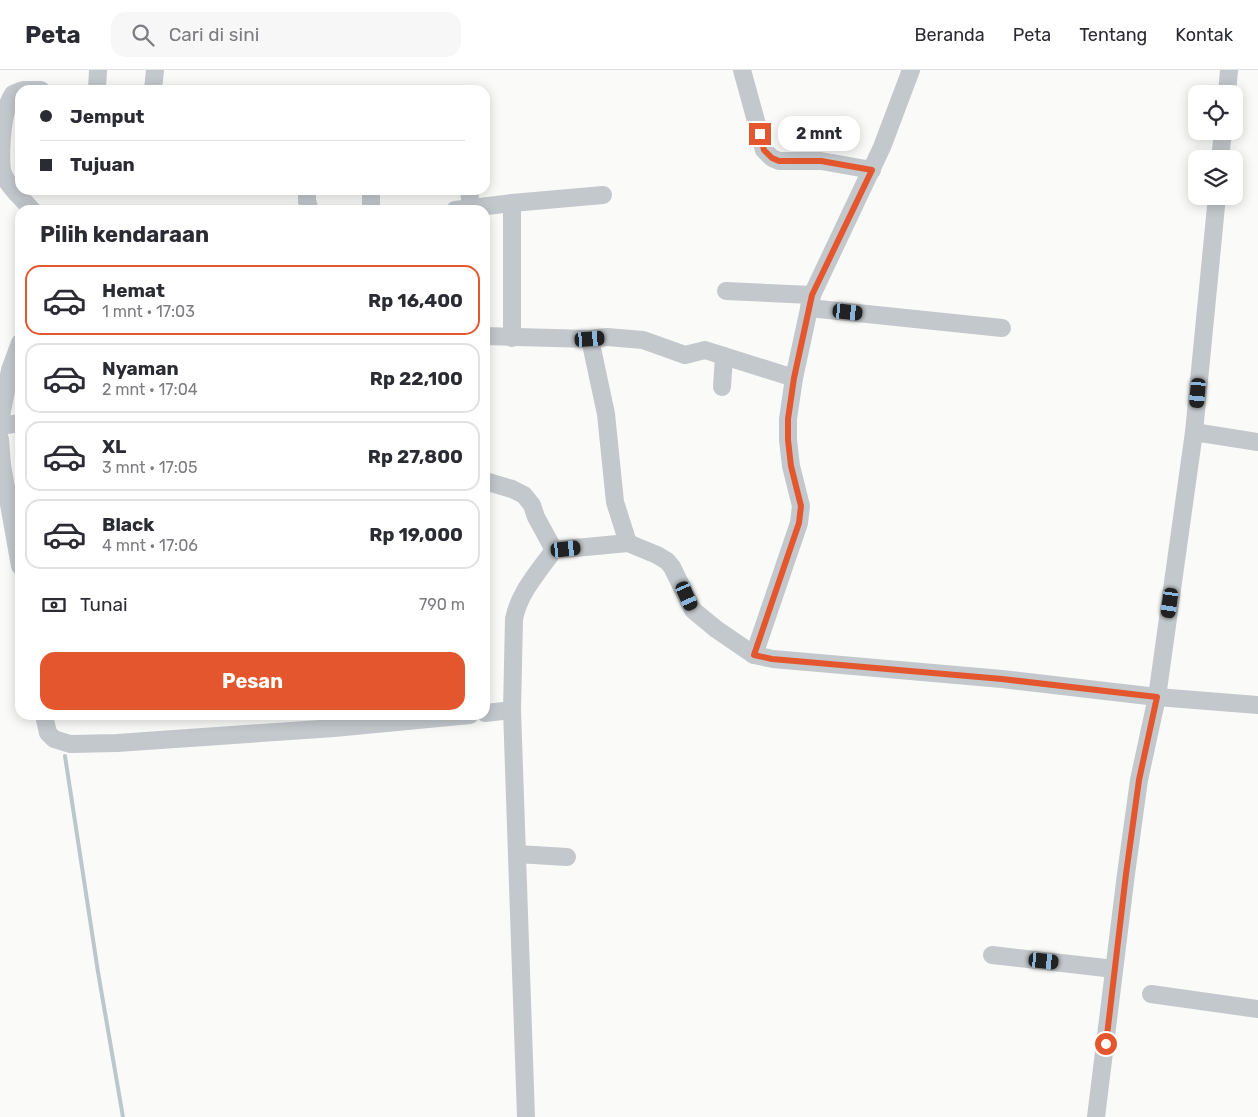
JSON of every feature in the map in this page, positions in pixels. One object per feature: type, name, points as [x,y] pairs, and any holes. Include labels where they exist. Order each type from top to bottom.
[{"type":"street","points":[[97,85],[98,70]]},
{"type":"street","points":[[154,85],[155,70]]},
{"type":"street","points":[[742,70],[764,150],[772,158],[779,161],[821,161],[872,170]]},
{"type":"street","points":[[754,655],[799,523],[801,506],[791,466],[788,419],[794,378],[811,302],[872,170],[899,105],[911,70]]},
{"type":"street","points":[[1228,85],[1229,70]]},
{"type":"street","points":[[15,93],[12,94],[7,106],[2,128],[0,158],[2,170],[15,190]]},
{"type":"street","points":[[20,195],[28,205]]},
{"type":"street","points":[[490,206],[603,195]]},
{"type":"street","points":[[512,203],[512,338]]},
{"type":"street","points":[[1096,1117],[1139,780],[1157,697],[1194,432],[1216,205]]},
{"type":"street","points":[[726,291],[1002,328]]},
{"type":"street","points":[[490,336],[643,340],[685,355],[705,350],[794,378]]},
{"type":"street","points":[[590,339],[606,414],[615,502],[628,543]]},
{"type":"street","points":[[0,422],[10,370],[15,356]]},
{"type":"street","points":[[722,387],[724,356]]},
{"type":"street","points":[[0,426],[15,424]]},
{"type":"street","points":[[1194,432],[1258,442]]},
{"type":"street","points":[[0,439],[1,466],[15,540]]},
{"type":"street","points":[[490,482],[512,489],[524,496],[532,505],[536,517],[554,550]]},
{"type":"street","points":[[526,1117],[512,710],[514,619],[525,591],[554,550],[628,543],[667,561],[693,610],[716,629],[754,655],[772,659],[1002,679],[1157,697],[1258,705]]},
{"type":"street","points":[[490,712],[512,710]]},
{"type":"street","points":[[45,720],[48,733],[54,739],[70,744],[334,728],[418,720]]},
{"type":"street","points":[[517,854],[567,857]]},
{"type":"street","points":[[992,956],[1114,968]]},
{"type":"street","points":[[1151,994],[1258,1009]]},
{"type":"waterway","points":[[65,756],[98,972],[123,1117]]},
{"type":"route","points":[[760,134],[764,150],[772,158],[779,161],[821,161],[872,170],[812,295],[794,378],[788,419],[791,466],[801,506],[799,523],[754,655],[772,659],[1002,679],[1157,697],[1139,780],[1106,1044]]}]
